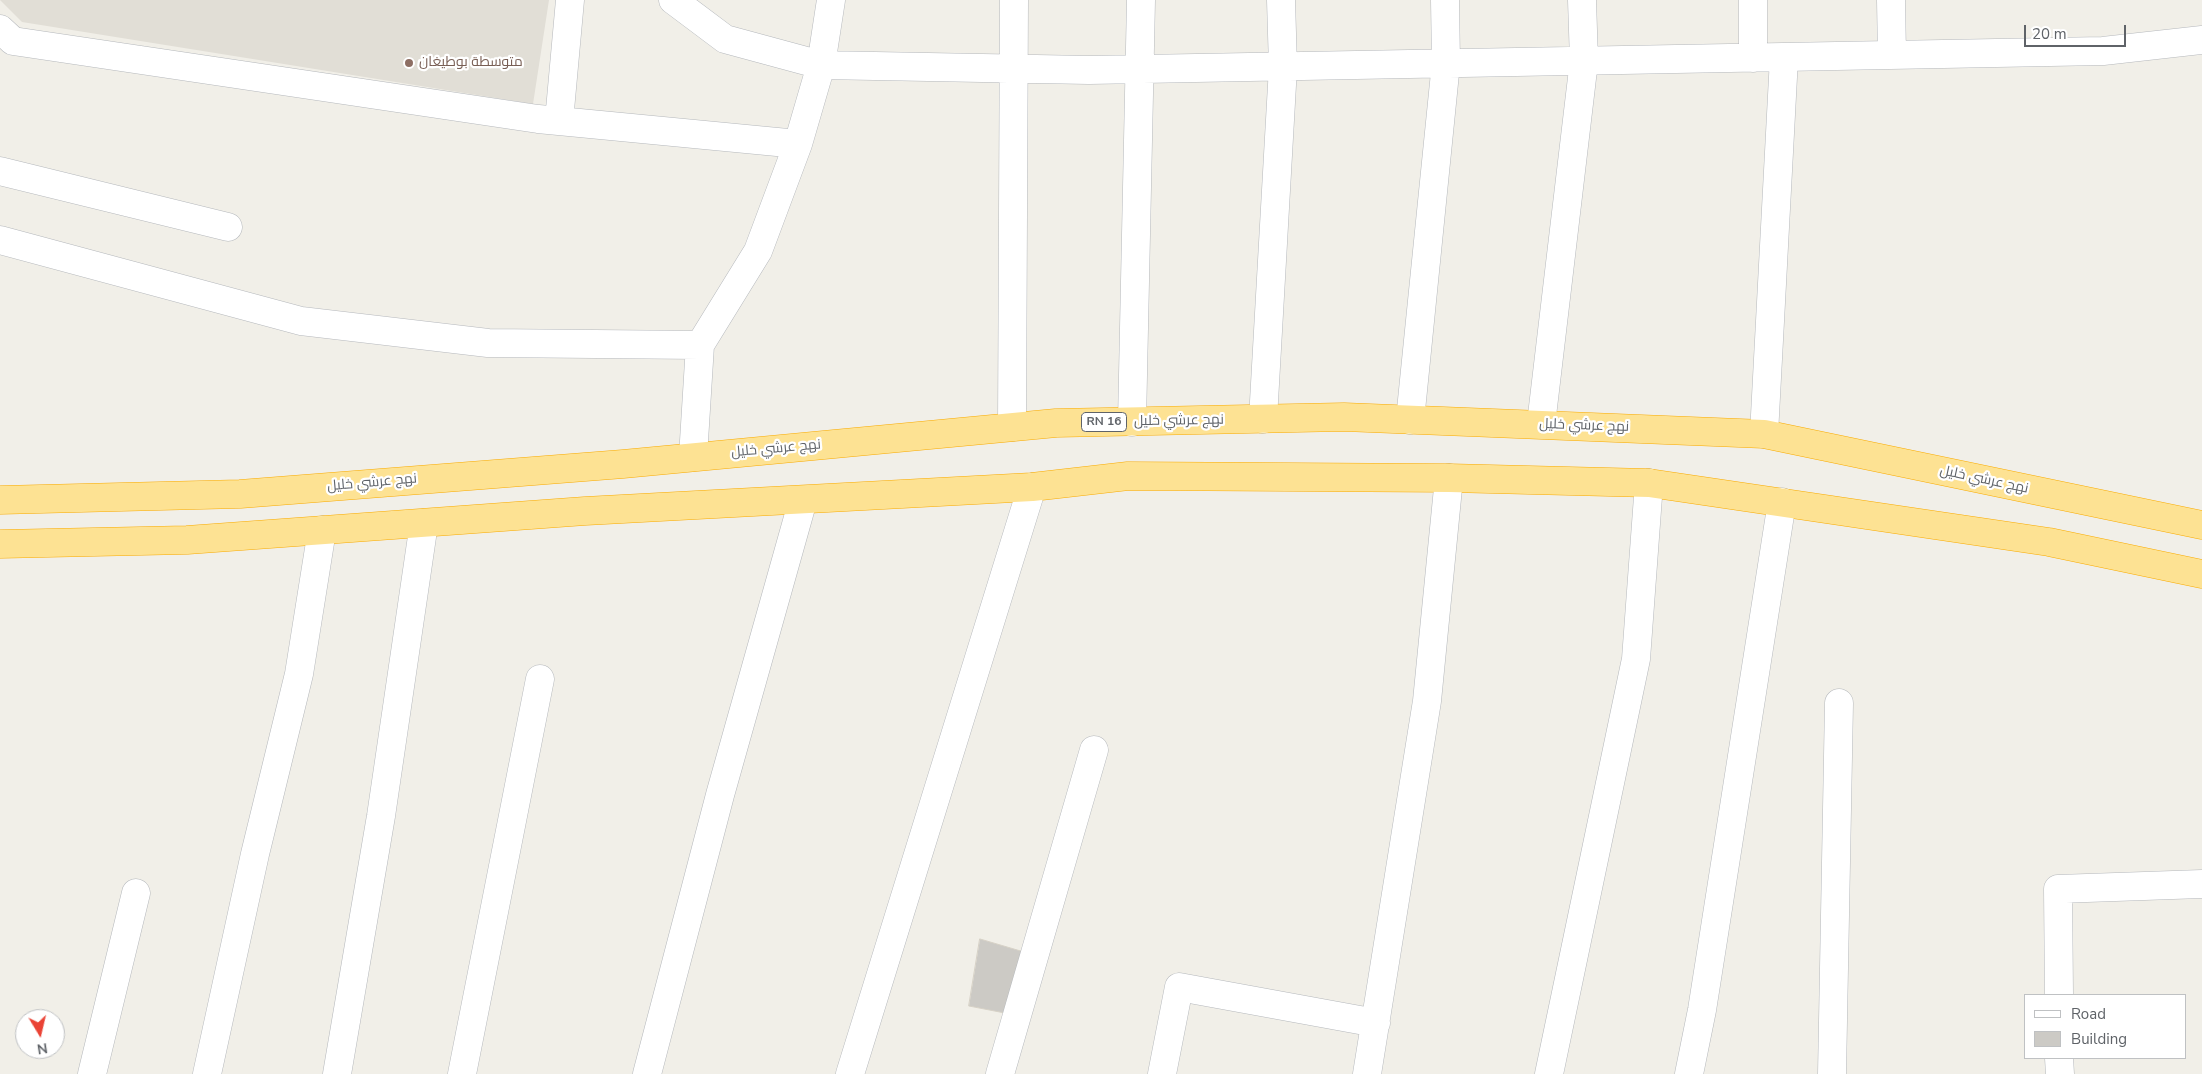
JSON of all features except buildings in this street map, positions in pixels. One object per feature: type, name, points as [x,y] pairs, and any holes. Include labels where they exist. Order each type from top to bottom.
[{"type":"highway","name":"نهج عرشي خليل","points":[[0,500],[240,494],[693,457],[1012,427],[1344,417],[1764,434],[2202,525]]},
{"type":"highway","points":[[0,544],[187,540],[585,511],[1032,487],[1128,476],[1449,478],[1649,483],[2049,542],[2202,574]]},
{"type":"street","points":[[559,121],[570,0]]},
{"type":"street","points":[[673,0],[725,39],[821,65],[1014,69],[1140,69],[1784,58],[2103,51],[2202,40]]},
{"type":"street","points":[[693,457],[700,345],[758,251],[798,144],[821,65],[831,0]]},
{"type":"street","points":[[1012,427],[1014,0]]},
{"type":"street","points":[[1132,422],[1141,0]]},
{"type":"street","points":[[1263,419],[1283,67],[1281,0]]},
{"type":"street","points":[[1410,420],[1446,63],[1445,0]]},
{"type":"street","points":[[1541,424],[1584,61],[1582,0]]},
{"type":"street","points":[[1753,0],[1753,58]]},
{"type":"street","points":[[1891,0],[1892,56]]},
{"type":"street","points":[[0,29],[13,41],[559,121],[798,144]]},
{"type":"street","points":[[1764,434],[1784,58]]},
{"type":"street","points":[[0,171],[228,227]]},
{"type":"street","points":[[0,240],[301,321],[488,343],[700,345]]},
{"type":"street","points":[[1367,1074],[1427,702],[1449,478]]},
{"type":"street","points":[[1549,1074],[1636,659],[1649,483]]},
{"type":"street","points":[[850,1074],[1032,487]]},
{"type":"street","points":[[647,1074],[720,795],[803,500]]},
{"type":"street","points":[[1689,1074],[1702,1010],[1782,502]]},
{"type":"street","points":[[337,1074],[381,816],[424,523]]},
{"type":"street","points":[[207,1074],[255,854],[299,674],[322,530]]},
{"type":"street","points":[[462,1074],[540,679]]},
{"type":"street","points":[[1832,1074],[1839,704]]},
{"type":"street","points":[[1000,1074],[1094,750]]},
{"type":"street","points":[[2059,994],[2058,889],[2202,884]]},
{"type":"street","points":[[92,1074],[136,893]]},
{"type":"street","points":[[1162,1074],[1179,988],[1376,1023]]},
{"type":"street","points":[[2060,1059],[2060,1074]]},
{"type":"shaded area","name":"متوسطة بوطيغان","points":[[0,0],[549,0],[533,104],[22,22]]},
{"type":"place","name":"متوسطة بوطيغان","points":[[409,63]]}]
